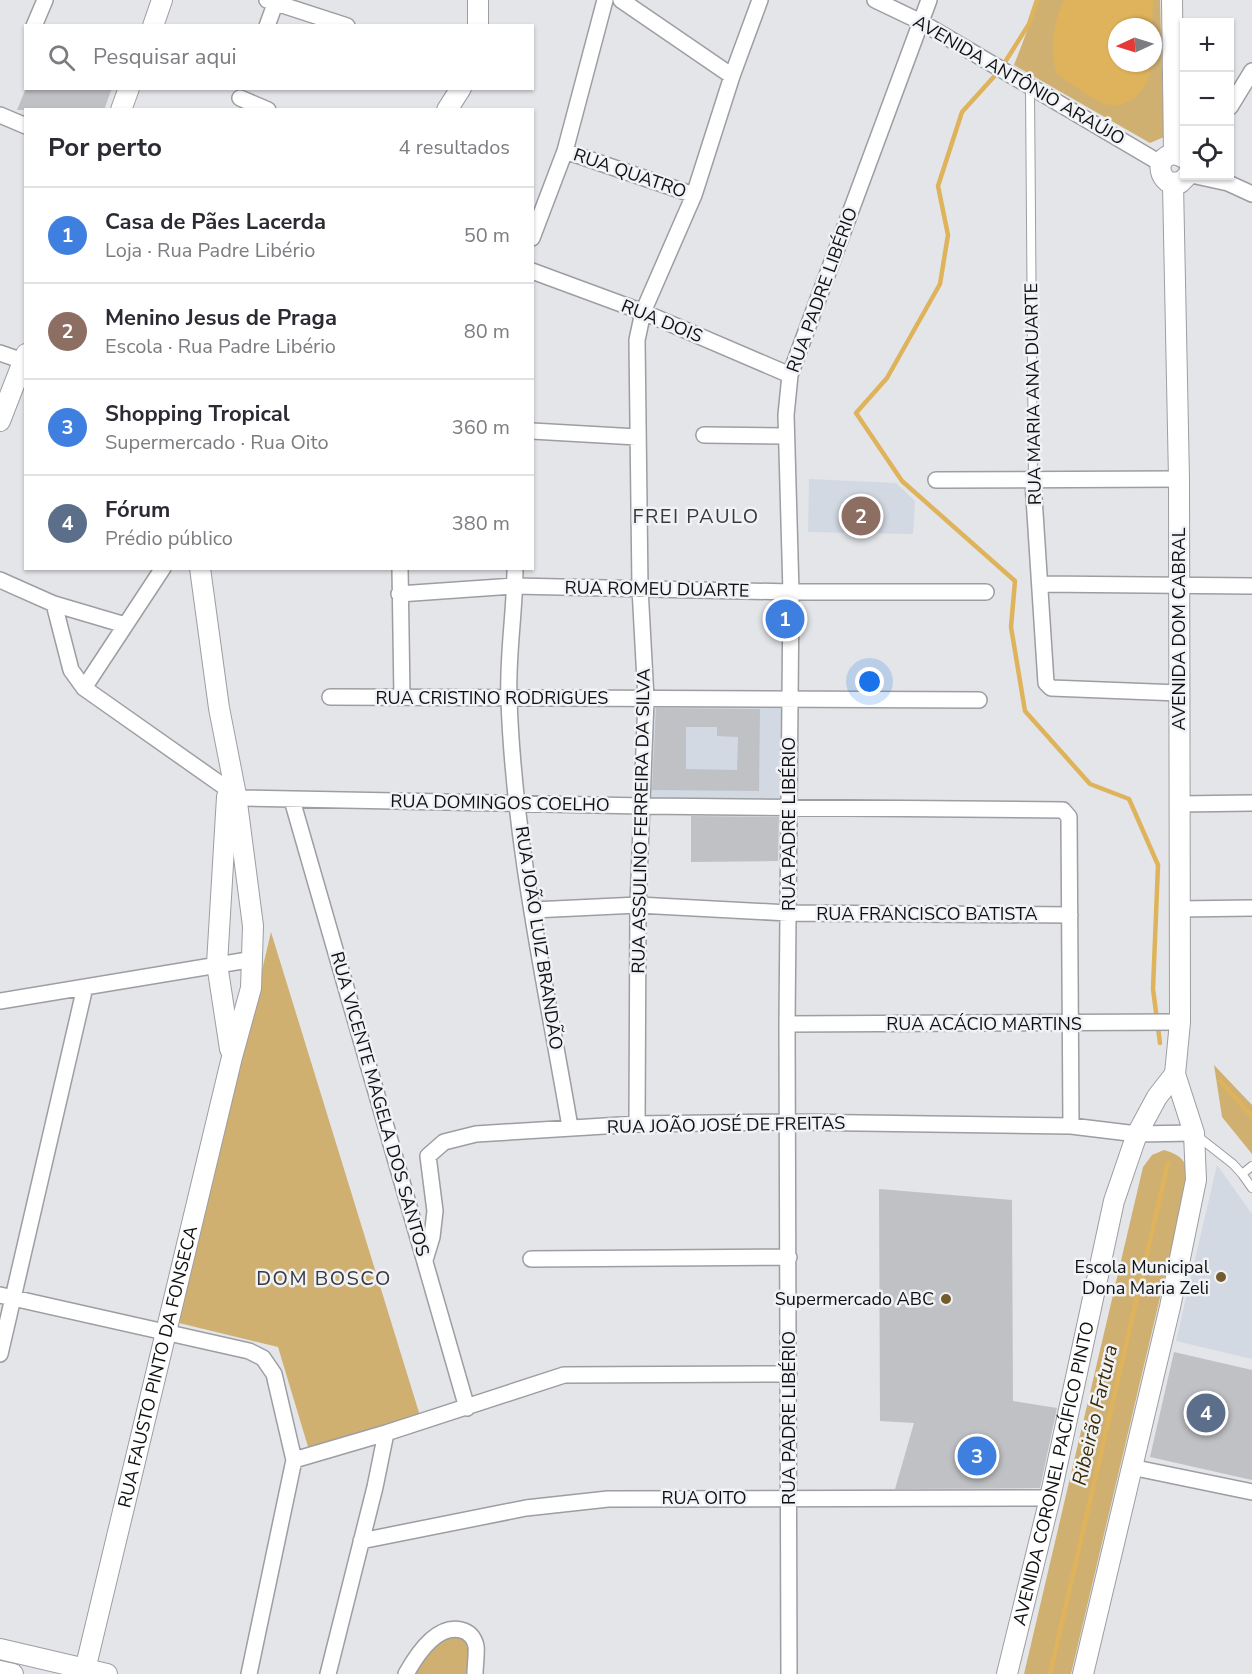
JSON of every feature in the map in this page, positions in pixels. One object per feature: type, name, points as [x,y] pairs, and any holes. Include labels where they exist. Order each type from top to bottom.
[{"type":"street","points":[[35,24],[45,0]]},
{"type":"street","points":[[154,24],[162,0]]},
{"type":"street","points":[[477,0],[478,24]]},
{"type":"street","points":[[534,233],[565,151],[605,0]]},
{"type":"street","points":[[621,0],[732,76]]},
{"type":"street","name":"RUA ASSULINO FERREIRA DA SILVA","points":[[636,1124],[638,905],[646,699],[640,588],[637,340],[643,312],[694,195],[732,76],[760,0]]},
{"type":"street","name":"AVENIDA ANTÔNIO ARAÚJO","points":[[876,0],[921,22],[1030,88],[1173,158]]},
{"type":"street","name":"RUA PADRE LIBÉRIO","points":[[789,1674],[788,806],[791,592],[786,436],[790,375],[929,0]]},
{"type":"street","points":[[1172,0],[1173,158],[1163,178],[1180,180]]},
{"type":"street","points":[[267,24],[271,2],[341,24]]},
{"type":"street","points":[[1234,100],[1252,70]]},
{"type":"street","points":[[122,108],[128,90]]},
{"type":"street","points":[[448,108],[460,90]]},
{"type":"street","points":[[240,99],[263,108]]},
{"type":"street","points":[[1,118],[24,125]]},
{"type":"street","name":"RUA QUATRO","points":[[565,151],[694,195]]},
{"type":"street","name":"AVENIDA DOM CABRAL","points":[[1175,1074],[1179,804],[1180,180]]},
{"type":"street","points":[[1215,180],[1228,183],[1252,194]]},
{"type":"street","name":"RUA DOIS","points":[[534,272],[643,312],[790,375]]},
{"type":"street","points":[[0,353],[24,358],[0,421]]},
{"type":"street","points":[[534,431],[637,437]]},
{"type":"street","points":[[704,435],[786,436]]},
{"type":"street","points":[[936,480],[1033,482],[1179,479]]},
{"type":"street","name":"RUA MARIA ANA DUARTE","points":[[1033,482],[1041,584],[1044,676],[1051,688],[1179,693]]},
{"type":"street","points":[[84,688],[162,570]]},
{"type":"street","name":"RUA FAUSTO PINTO DA FONSECA","points":[[85,1671],[232,1057],[251,988],[254,959],[253,926],[200,570]]},
{"type":"street","points":[[400,570],[402,698]]},
{"type":"street","name":"RUA JOÃO LUIZ BRANDÃO","points":[[515,570],[509,699],[518,802],[533,910],[570,1127]]},
{"type":"street","points":[[0,580],[54,604],[125,625]]},
{"type":"street","points":[[1041,584],[1252,586]]},
{"type":"street","name":"RUA ROMEU DUARTE","points":[[399,594],[515,586],[791,592],[986,592]]},
{"type":"street","points":[[54,604],[71,670],[84,688],[231,784]]},
{"type":"street","name":"RUA CRISTINO RODRIGUES","points":[[330,698],[979,700]]},
{"type":"street","name":"RUA FAUSTO PINTO DA FONSECA","points":[[231,784],[222,875],[217,964],[232,1057]]},
{"type":"street","name":"RUA DOMINGOS COELHO","points":[[231,784],[292,800],[1063,810],[1069,817],[1070,915]]},
{"type":"street","name":"RUA VICENTE MAGELA DOS SANTOS","points":[[292,800],[467,1408]]},
{"type":"street","points":[[1179,804],[1252,803]]},
{"type":"street","points":[[222,875],[246,874]]},
{"type":"street","name":"RUA FRANCISCO BATISTA","points":[[533,910],[638,905],[788,913],[1070,915]]},
{"type":"street","points":[[1178,909],[1252,908]]},
{"type":"street","points":[[1070,915],[1071,1126]]},
{"type":"street","points":[[0,1001],[254,959]]},
{"type":"street","points":[[0,1354],[6,1297],[85,987]]},
{"type":"street","name":"RUA ACÁCIO MARTINS","points":[[788,1024],[1174,1022]]},
{"type":"street","points":[[1083,1674],[1170,1307],[1196,1180],[1194,1133],[1175,1074]]},
{"type":"street","name":"AVENIDA CORONEL PACÍFICO PINTO","points":[[1007,1674],[1050,1498],[1114,1201],[1137,1134],[1157,1097],[1175,1074]]},
{"type":"street","name":"RUA JOÃO JOSÉ DE FREITAS","points":[[425,1260],[435,1225],[428,1164],[433,1149],[444,1142],[476,1134],[636,1124],[790,1122],[1071,1126],[1137,1134],[1194,1133]]},
{"type":"street","points":[[531,1259],[789,1257]]},
{"type":"street","points":[[6,1297],[249,1351],[263,1358],[274,1374],[294,1460],[249,1674]]},
{"type":"street","points":[[294,1460],[386,1434],[564,1375],[789,1374]]},
{"type":"street","points":[[328,1674],[386,1434]]},
{"type":"street","points":[[1131,1467],[1252,1492]]},
{"type":"street","name":"RUA OITO","points":[[361,1541],[526,1508],[608,1499],[1050,1498]]},
{"type":"street","points":[[406,1674],[435,1635],[455,1628],[467,1631],[474,1638],[475,1674]]},
{"type":"street","points":[[0,1649],[85,1671],[108,1674]]},
{"type":"street","points":[[0,1671],[13,1674]]},
{"type":"lane","name":"RUA MARIA ANA DUARTE","points":[[1030,88],[1029,204],[1033,482]]},
{"type":"lane","points":[[1194,1133],[1233,1164],[1252,1188]]},
{"type":"lane","points":[[1242,1174],[1252,1166]]},
{"type":"shaded area","points":[[1039,0],[1160,0],[1161,18],[1108,18],[1108,72],[1162,72],[1162,68],[1164,137],[1150,143],[1014,65]]},
{"type":"shaded area","points":[[1064,0],[1153,0],[1152,18],[1108,18],[1108,72],[1150,72],[1140,93],[1127,103],[1110,105],[1090,96],[1057,74],[1053,55],[1053,37]]},
{"type":"shaded area","points":[[809,479],[896,483],[915,501],[913,534],[808,532]]},
{"type":"shaded area","points":[[649,705],[781,706],[780,799],[648,798]]},
{"type":"shaded area","points":[[271,932],[421,1419],[309,1450],[278,1347],[179,1323]]},
{"type":"shaded area","points":[[1214,1065],[1252,1105],[1252,1154],[1222,1117]]},
{"type":"shaded area","points":[[1164,1150],[1181,1158],[1189,1175],[1071,1674],[1024,1674],[1143,1167],[1152,1155]]},
{"type":"shaded area","name":"Escola Municipal Dona Maria Zeli","points":[[1217,1165],[1252,1214],[1252,1359],[1176,1341]]},
{"type":"shaded area","points":[[454,1629],[473,1643],[474,1674],[407,1674],[435,1637]]},
{"type":"building","points":[[25,90],[111,90],[105,108],[24,108],[24,110],[17,110]]},
{"type":"building","points":[[656,708],[760,709],[759,791],[652,790]],"holes":[[[686,727],[717,727],[717,736],[738,737],[737,770],[686,769]]]},
{"type":"building","points":[[691,816],[779,817],[778,861],[691,862]]},
{"type":"building","name":"Supermercado ABC","points":[[879,1189],[1012,1200],[1013,1401],[1057,1408],[1040,1488],[895,1489],[914,1423],[880,1421]]},
{"type":"building","points":[[1174,1352],[1252,1370],[1252,1480],[1150,1457]]},
{"type":"waterway","points":[[1037,0],[1029,24],[1000,70],[962,112],[938,186],[948,235],[940,284],[887,378],[856,413],[902,481],[1015,581],[1011,627],[1025,711],[1090,784],[1129,799],[1158,865],[1153,989],[1160,1043]]},
{"type":"waterway","points":[[1220,1081],[1252,1116]]},
{"type":"waterway","name":"Ribeirão Fartura","points":[[1050,1674],[1168,1163]]},
{"type":"place","name":"Menino Jesus de Praga","points":[[861,516]]},
{"type":"place","name":"Casa de Pães Lacerda","points":[[785,619]]},
{"type":"place","name":"Escola Municipal Dona Maria Zeli","points":[[1221,1277]]},
{"type":"place","name":"Supermercado ABC","points":[[946,1299]]},
{"type":"place","name":"Fórum","points":[[1206,1413]]},
{"type":"place","name":"Shopping Tropical","points":[[977,1456]]},
{"type":"district","name":"FREI PAULO","points":[[696,516]]},
{"type":"district","name":"DOM BOSCO","points":[[324,1278]]}]
